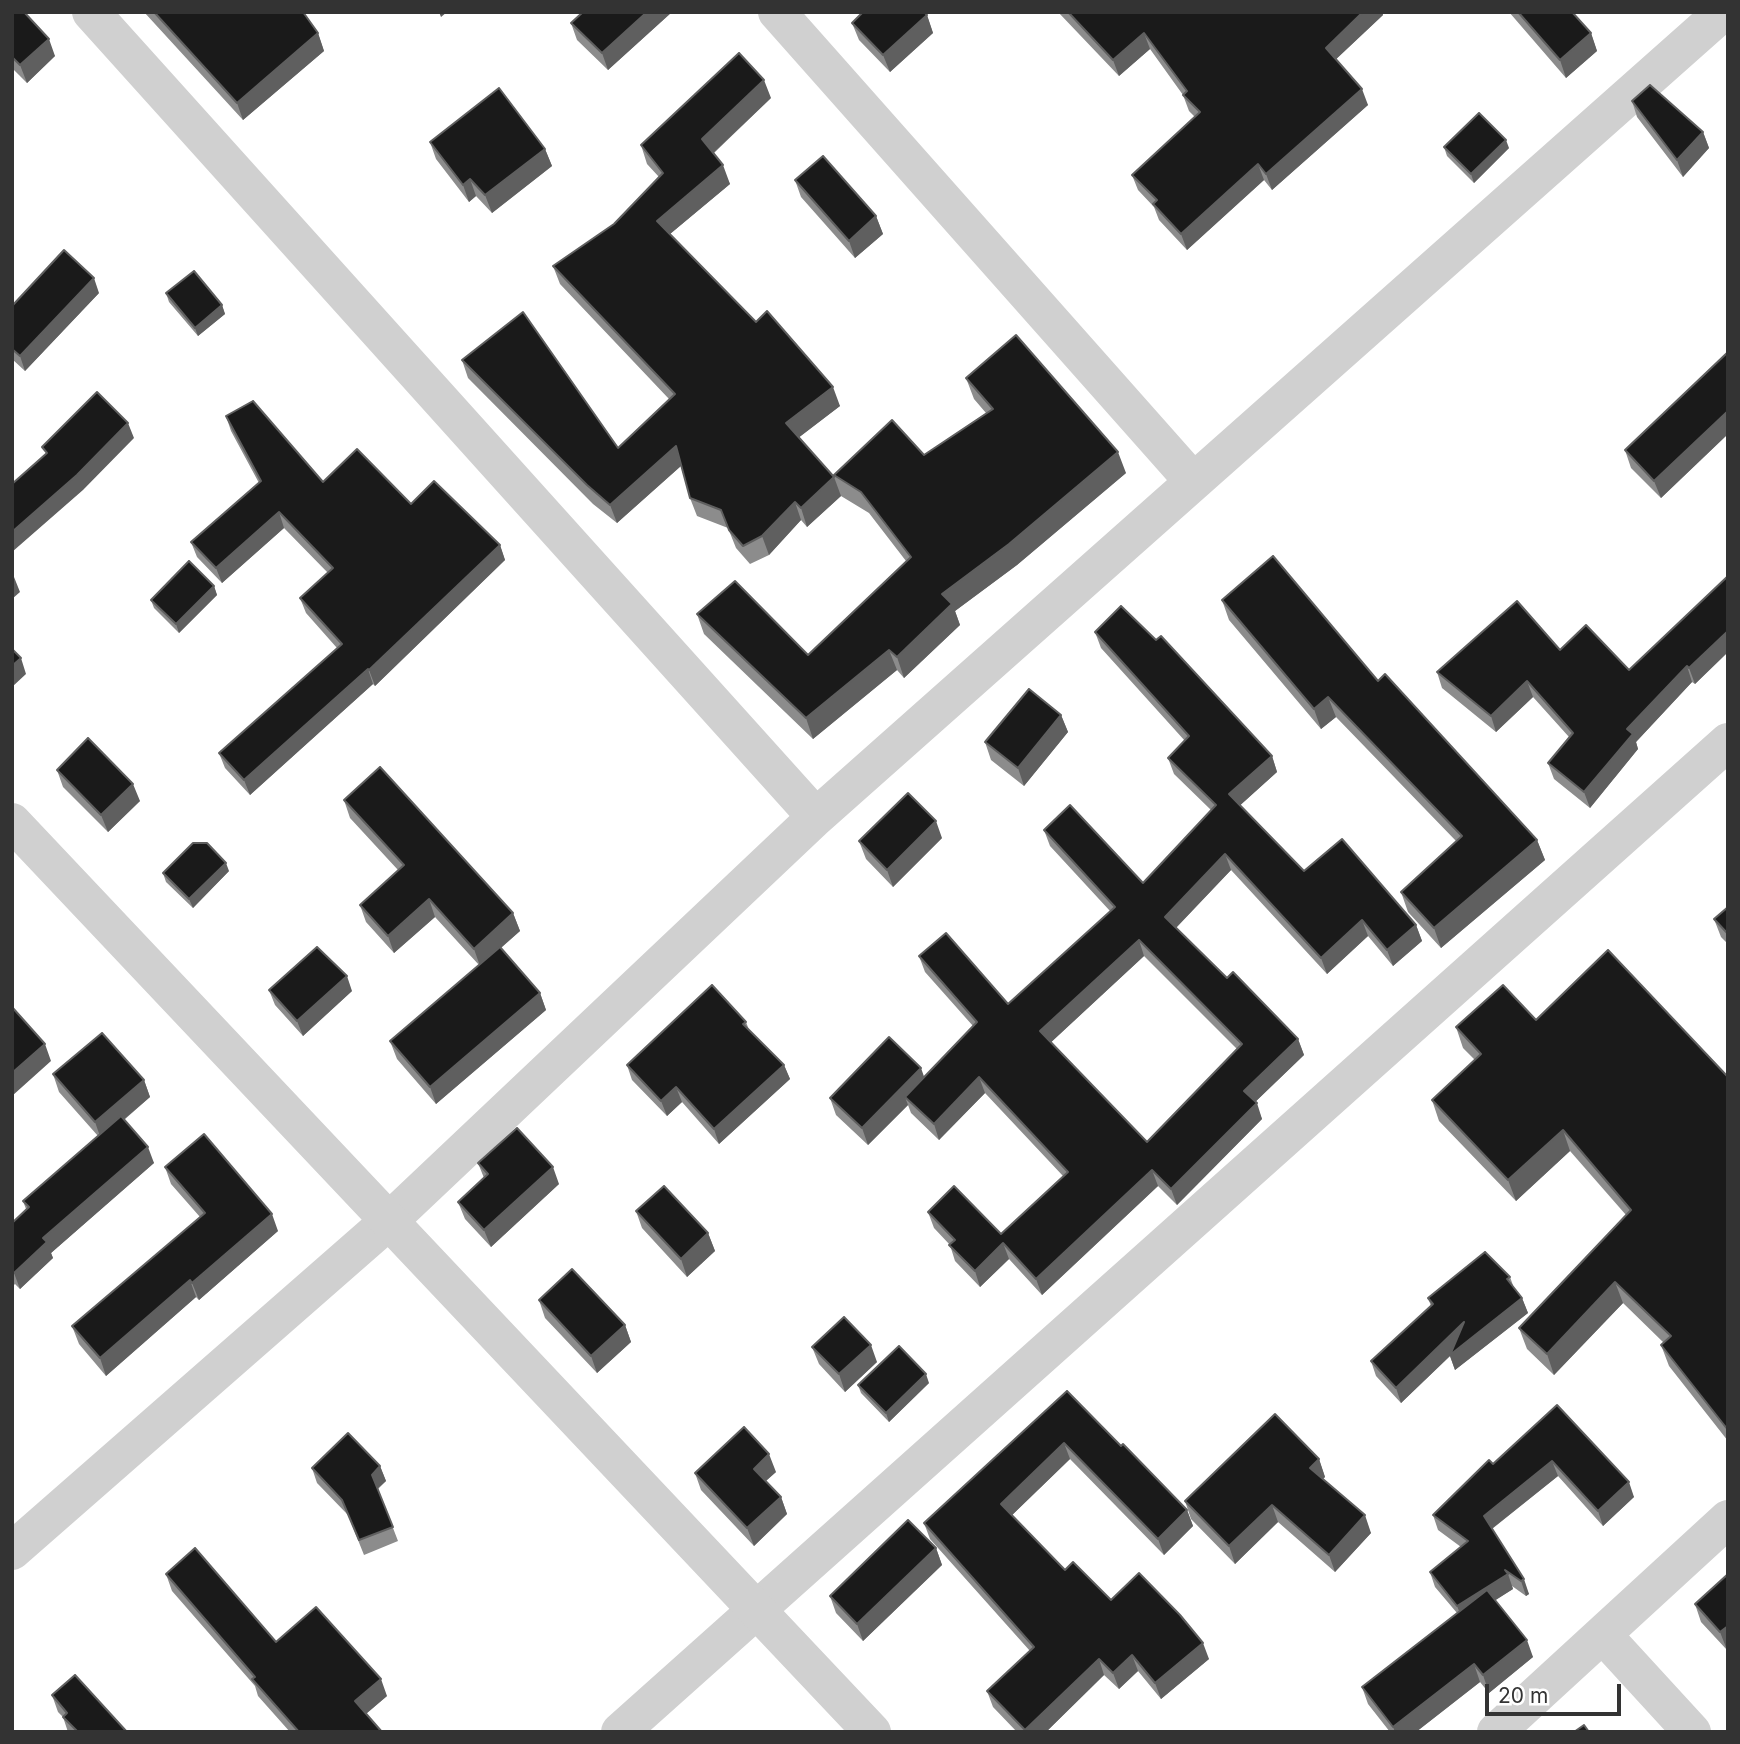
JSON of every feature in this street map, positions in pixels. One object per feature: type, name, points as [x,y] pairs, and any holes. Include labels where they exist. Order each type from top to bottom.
[{"type":"street","points":[[91,12],[816,817]]},
{"type":"street","points":[[777,12],[1193,481]]},
{"type":"street","points":[[12,1551],[390,1220],[816,817],[1723,12]]},
{"type":"street","points":[[620,1732],[1728,742]]},
{"type":"street","points":[[12,822],[872,1732]]},
{"type":"street","points":[[1496,1732],[1728,1519]]},
{"type":"street","points":[[1603,1635],[1692,1732]]},
{"type":"building","points":[[12,12],[24,12],[49,39],[20,65],[12,57]]},
{"type":"building","points":[[154,12],[303,12],[318,33],[237,103]]},
{"type":"building","points":[[583,12],[647,12],[602,53],[571,23]]},
{"type":"building","points":[[863,12],[924,12],[927,15],[883,55],[852,23]]},
{"type":"building","points":[[1068,12],[1363,12],[1326,48],[1362,89],[1266,174],[1258,164],[1181,234],[1153,204],[1157,200],[1132,175],[1200,112],[1183,95],[1187,91],[1144,33],[1113,60]]},
{"type":"building","points":[[1518,12],[1572,12],[1591,33],[1560,60]]},
{"type":"building","points":[[739,53],[764,80],[702,139],[723,165],[657,221],[756,322],[767,311],[833,387],[786,423],[834,477],[801,508],[795,502],[762,536],[743,546],[729,530],[721,510],[690,498],[676,446],[610,505],[462,360],[523,312],[618,448],[675,394],[553,266],[614,224],[663,173],[641,145]]},
{"type":"building","points":[[1650,85],[1703,132],[1677,160],[1632,101]]},
{"type":"building","points":[[499,88],[545,149],[485,195],[470,179],[463,185],[430,142]]},
{"type":"building","points":[[1479,113],[1506,140],[1471,174],[1444,147]]},
{"type":"building","points":[[823,156],[876,216],[849,241],[795,180]]},
{"type":"building","points":[[64,250],[94,278],[20,356],[12,349],[12,306]]},
{"type":"building","points":[[194,271],[222,305],[195,328],[166,293]]},
{"type":"building","points":[[1016,335],[1118,452],[1009,544],[942,594],[952,604],[897,657],[889,650],[806,718],[697,614],[735,581],[808,655],[911,557],[861,492],[834,475],[892,420],[924,455],[993,409],[966,378]]},
{"type":"building","points":[[1728,352],[1728,411],[1654,481],[1625,450]]},
{"type":"building","points":[[97,392],[128,423],[77,475],[12,532],[12,484],[47,453],[42,447]]},
{"type":"building","points":[[253,401],[323,482],[357,449],[411,504],[434,481],[500,545],[369,670],[244,780],[219,753],[342,644],[300,598],[333,568],[279,512],[216,568],[191,542],[261,481],[226,416]]},
{"type":"building","points":[[1273,556],[1378,681],[1385,674],[1537,840],[1434,928],[1401,892],[1462,836],[1328,697],[1314,709],[1222,600]]},
{"type":"building","points":[[189,561],[214,586],[176,624],[151,600]]},
{"type":"building","points":[[1728,576],[1728,631],[1689,668],[1687,666],[1627,729],[1633,734],[1584,792],[1548,763],[1573,733],[1527,681],[1491,716],[1437,672],[1517,601],[1560,650],[1586,625],[1629,670]]},
{"type":"building","points":[[1121,606],[1156,640],[1161,636],[1272,756],[1229,794],[1304,871],[1342,839],[1416,925],[1387,950],[1362,920],[1321,958],[1225,854],[1165,917],[1227,978],[1233,972],[1298,1039],[1244,1091],[1257,1103],[1171,1189],[1152,1170],[1036,1279],[1003,1243],[975,1271],[949,1245],[955,1240],[928,1212],[954,1186],[1001,1234],[1068,1172],[979,1077],[934,1124],[905,1097],[977,1022],[919,956],[946,933],[1008,1004],[1115,907],[1044,830],[1070,805],[1143,883],[1216,805],[1168,758],[1189,736],[1095,632]],"holes":[[[1139,940],[1242,1044],[1147,1142],[1040,1031]]]},
{"type":"building","points":[[12,649],[21,658],[12,666]]},
{"type":"building","points":[[1029,689],[1061,715],[1018,768],[985,742]]},
{"type":"building","points":[[88,738],[133,784],[101,815],[57,770]]},
{"type":"building","points":[[380,767],[513,913],[474,949],[429,899],[388,936],[360,905],[404,865],[344,800]]},
{"type":"building","points":[[908,793],[936,821],[887,870],[859,841]]},
{"type":"building","points":[[193,843],[207,843],[226,863],[189,899],[163,873]]},
{"type":"building","points":[[1728,907],[1728,934],[1714,919]]},
{"type":"building","points":[[317,947],[347,976],[297,1021],[269,990]]},
{"type":"building","points":[[500,947],[540,993],[430,1087],[390,1041]]},
{"type":"building","points":[[1608,950],[1728,1077],[1728,1430],[1661,1345],[1671,1336],[1615,1282],[1547,1354],[1519,1328],[1631,1210],[1563,1130],[1508,1180],[1432,1100],[1481,1054],[1456,1027],[1503,985],[1536,1020]]},
{"type":"building","points":[[712,985],[746,1022],[743,1024],[784,1065],[714,1129],[676,1087],[661,1101],[627,1065]]},
{"type":"building","points":[[12,1007],[45,1044],[12,1073]]},
{"type":"building","points":[[102,1033],[144,1080],[95,1122],[53,1074]]},
{"type":"building","points":[[889,1037],[921,1068],[862,1128],[830,1098]]},
{"type":"building","points":[[121,1116],[148,1147],[43,1238],[47,1242],[14,1273],[12,1223],[29,1207],[23,1201]]},
{"type":"building","points":[[517,1128],[553,1167],[484,1230],[458,1202],[488,1174],[478,1163]]},
{"type":"building","points":[[204,1134],[272,1214],[100,1358],[72,1326],[205,1213],[165,1167]]},
{"type":"building","points":[[664,1186],[708,1233],[681,1259],[636,1211]]},
{"type":"building","points":[[1485,1252],[1510,1277],[1507,1279],[1522,1298],[1450,1355],[1464,1322],[1396,1388],[1371,1361],[1433,1304],[1428,1298]]},
{"type":"building","points":[[572,1269],[625,1325],[591,1356],[539,1300]]},
{"type":"building","points":[[844,1317],[871,1345],[839,1374],[812,1347]]},
{"type":"building","points":[[899,1346],[926,1374],[886,1413],[858,1385]]},
{"type":"building","points":[[1067,1391],[1187,1510],[1158,1539],[1064,1443],[1001,1504],[1065,1570],[1073,1562],[1111,1600],[1139,1573],[1203,1643],[1155,1683],[1132,1655],[1113,1673],[1099,1659],[1025,1730],[987,1691],[1034,1647],[924,1523]]},
{"type":"building","points":[[1557,1405],[1629,1482],[1598,1511],[1552,1461],[1484,1516],[1524,1579],[1521,1581],[1505,1570],[1508,1574],[1457,1606],[1430,1572],[1468,1541],[1433,1515],[1489,1460],[1493,1464]]},
{"type":"building","points":[[1275,1414],[1319,1459],[1310,1468],[1365,1515],[1329,1555],[1272,1505],[1229,1546],[1185,1501]]},
{"type":"building","points":[[744,1427],[769,1454],[754,1469],[781,1497],[747,1528],[695,1473]]},
{"type":"building","points":[[348,1433],[380,1466],[372,1475],[393,1527],[359,1540],[342,1500],[312,1468]]},
{"type":"building","points":[[908,1520],[936,1548],[857,1624],[830,1596]]},
{"type":"building","points":[[195,1548],[276,1642],[316,1607],[381,1679],[355,1701],[382,1732],[299,1732],[166,1574]]},
{"type":"building","points":[[1728,1574],[1728,1626],[1720,1632],[1695,1604]]},
{"type":"building","points":[[1487,1590],[1527,1640],[1483,1675],[1474,1664],[1393,1727],[1362,1687]]},
{"type":"building","points":[[75,1675],[127,1732],[78,1732],[63,1717],[67,1713],[52,1695]]},
{"type":"building","points":[[1584,1725],[1589,1732],[1574,1732]]}]
